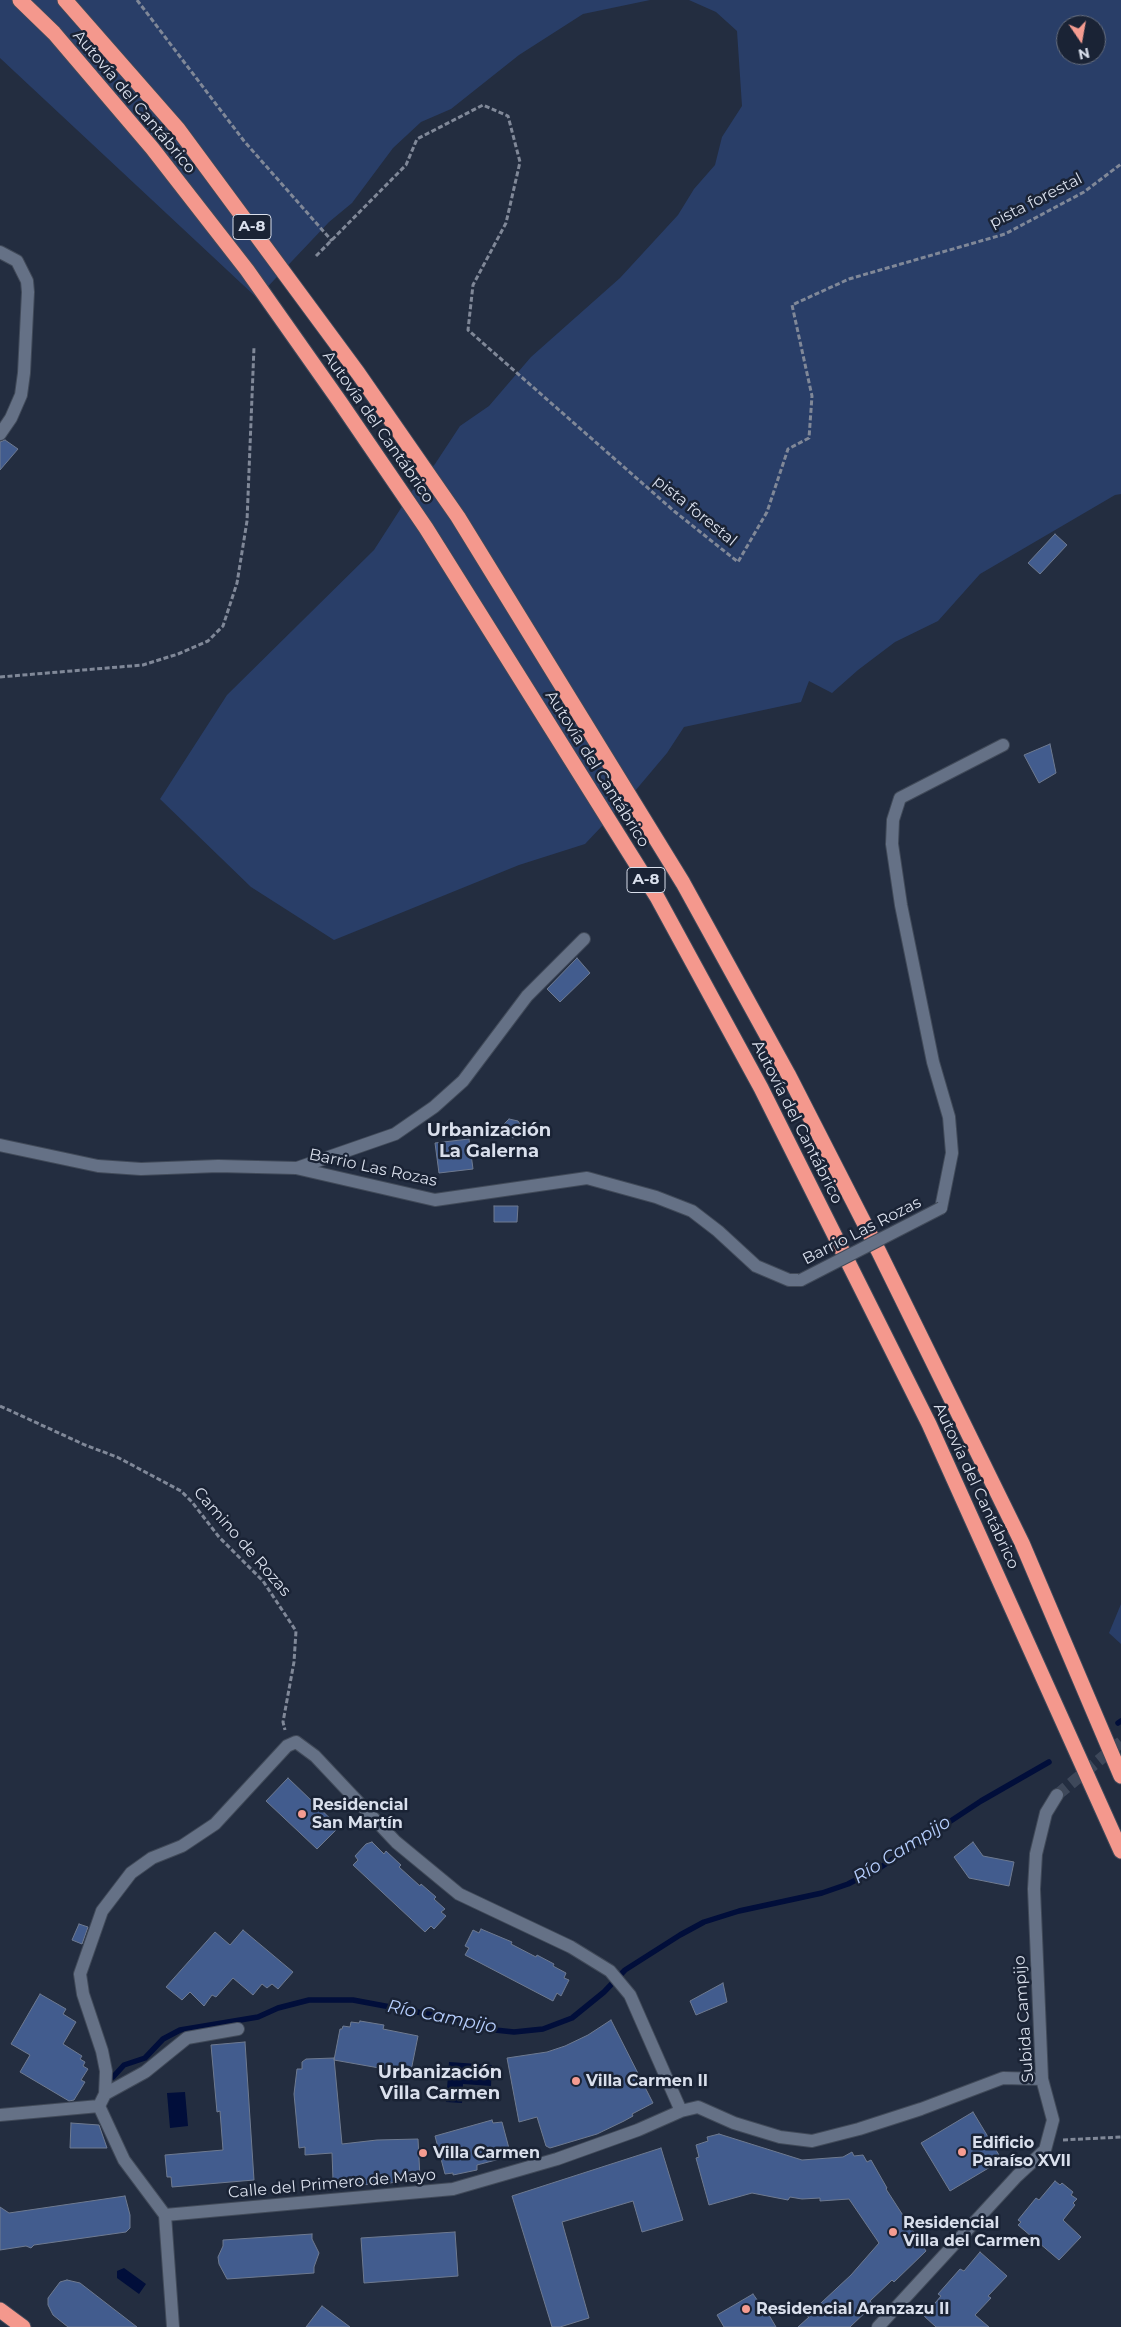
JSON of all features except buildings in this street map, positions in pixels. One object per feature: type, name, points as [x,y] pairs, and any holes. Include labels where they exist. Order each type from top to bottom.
[{"type":"highway","name":"Autovía del Cantábrico","points":[[20,0],[54,33],[152,148],[247,270],[335,394],[426,528],[657,897],[761,1088],[925,1415],[1121,1851]]},
{"type":"highway","name":"Autovía del Cantábrico","points":[[65,0],[178,129],[358,373],[458,517],[682,883],[792,1083],[1018,1534],[1121,1776]]},
{"type":"highway","points":[[0,2310],[23,2327]]},
{"type":"street","points":[[0,252],[17,261],[27,281],[28,292],[25,319],[24,373],[21,395],[11,418],[0,434]]},
{"type":"street","name":"Barrio Las Rozas","points":[[0,1145],[98,1166],[141,1169],[218,1166],[296,1168],[435,1200],[587,1178],[656,1197],[692,1211],[718,1231],[756,1266],[789,1280],[801,1280],[941,1208],[952,1153],[949,1117],[933,1062],[901,905],[892,844],[893,820],[900,798],[1003,745]]},
{"type":"street","name":"Barrio Las Rozas","points":[[296,1168],[395,1134],[434,1107],[463,1081],[527,996],[584,939]]},
{"type":"street","points":[[173,2327],[165,2215],[124,2160],[102,2100],[106,2071],[102,2051],[83,1994],[80,1974],[102,1911],[131,1873],[152,1858],[182,1846],[215,1824],[287,1746],[296,1742],[315,1756],[396,1842],[459,1894],[571,1947],[610,1971],[630,1995],[681,2111]]},
{"type":"street","name":"Subida Campijo","points":[[878,2327],[1018,2176],[1045,2150],[1052,2120],[1042,2079],[1034,1889],[1036,1854],[1046,1813],[1057,1794]]},
{"type":"street","points":[[0,2115],[102,2100],[145,2072],[187,2038],[238,2029]]},
{"type":"street","name":"Calle del Primero de Mayo","points":[[165,2215],[453,2189],[557,2159],[638,2130],[681,2111],[698,2107],[734,2124],[780,2136],[812,2141],[859,2129],[921,2109],[1003,2078],[1042,2079]]},
{"type":"path","points":[[137,0],[244,141],[332,241],[316,256]]},
{"type":"path","name":"pista forestal","points":[[332,241],[406,164],[417,139],[483,105],[508,116],[520,162],[506,223],[473,285],[468,330],[666,504],[738,562],[766,512],[788,449],[809,438],[812,396],[792,305],[849,279],[1005,234],[1084,192],[1121,164]]},
{"type":"path","points":[[0,677],[143,665],[178,654],[208,641],[223,626],[237,583],[247,521],[254,347]]},
{"type":"path","name":"Camino de Rozas","points":[[0,1406],[6,1411],[117,1457],[180,1491],[192,1502],[219,1537],[263,1581],[296,1631],[294,1662],[283,1722],[287,1746]]},
{"type":"path","points":[[1047,2139],[1121,2137]]},
{"type":"shaded area","points":[[0,0],[650,0],[583,14],[519,55],[451,109],[421,122],[393,148],[352,203],[329,222],[257,298],[0,58]]},
{"type":"shaded area","points":[[689,0],[1121,0],[1121,494],[1115,495],[980,574],[938,621],[895,642],[858,670],[832,693],[809,681],[801,702],[684,727],[667,753],[635,791],[585,844],[519,865],[334,940],[251,887],[160,799],[227,695],[374,550],[412,491],[435,464],[460,426],[489,406],[531,357],[620,278],[678,215],[694,189],[715,165],[722,137],[742,106],[737,31],[716,12]]},
{"type":"shaded area","points":[[1121,1604],[1121,1644],[1109,1633]]},
{"type":"shaded area","points":[[449,2062],[492,2065],[491,2086],[463,2084],[462,2103],[446,2102]]},
{"type":"shaded area","points":[[185,2092],[188,2126],[170,2128],[167,2093]]},
{"type":"shaded area","points":[[124,2268],[146,2284],[139,2294],[117,2278],[117,2271]]},
{"type":"waterway","name":"Río Campijo","points":[[113,2077],[124,2065],[145,2058],[163,2039],[180,2030],[258,2017],[278,2008],[309,2000],[353,2000],[460,2020],[495,2030],[514,2032],[543,2029],[572,2018],[604,1992],[625,1970],[704,1922],[739,1911],[822,1893],[848,1884],[881,1867],[981,1801],[1049,1762]]},
{"type":"tunnel","points":[[1057,1795],[1121,1742]]},
{"type":"place","name":"Residencial San Martín","points":[[302,1814]]},
{"type":"place","name":"Villa Carmen II","points":[[576,2081]]},
{"type":"place","name":"Edificio Paraíso XVII","points":[[962,2152]]},
{"type":"place","name":"Villa Carmen","points":[[423,2153]]},
{"type":"place","name":"Residencial Villa del Carmen","points":[[893,2232]]},
{"type":"place","name":"Residencial Aranzazu II","points":[[746,2309]]},
{"type":"district","name":"Urbanización La Galerna","points":[[489,1141]]},
{"type":"district","name":"Urbanización Villa Carmen","points":[[440,2083]]}]
